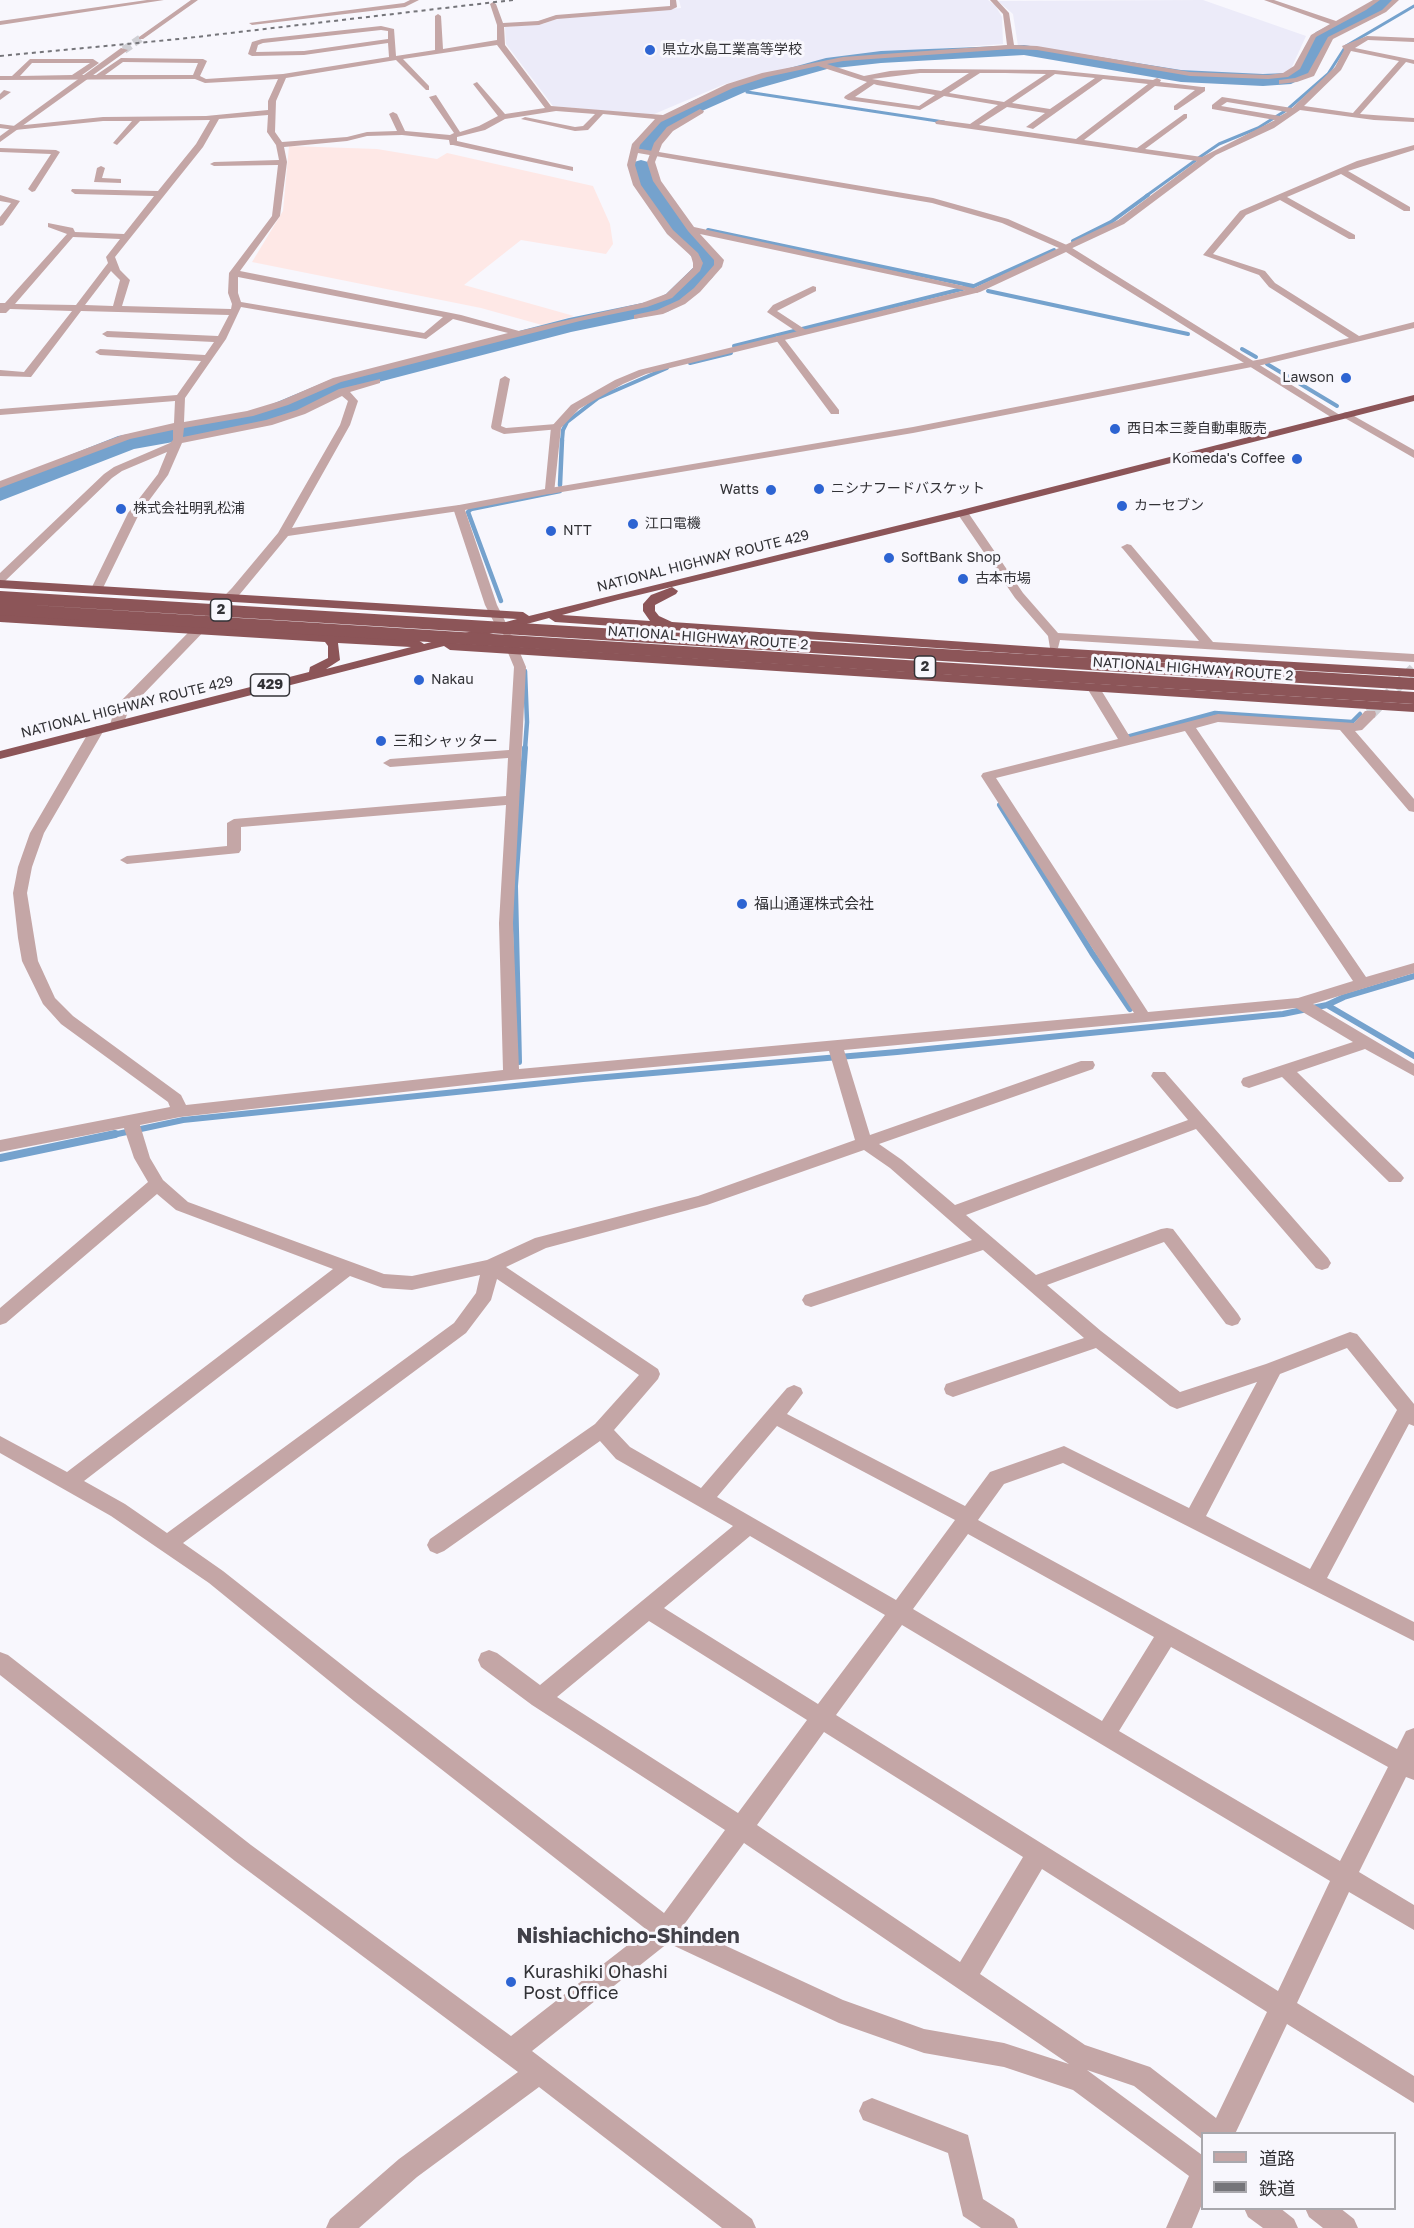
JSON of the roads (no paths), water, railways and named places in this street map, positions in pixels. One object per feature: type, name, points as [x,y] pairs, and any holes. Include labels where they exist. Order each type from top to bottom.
[{"type":"highway","name":"NATIONAL HIGHWAY ROUTE 429","points":[[0,755],[297,678],[335,671],[524,621],[1414,399]]},
{"type":"highway","points":[[671,625],[655,619],[649,611],[649,604],[655,598],[700,578]]},
{"type":"highway","points":[[0,584],[1414,673]]},
{"type":"highway","name":"NATIONAL HIGHWAY ROUTE 2","points":[[0,597],[1414,684]]},
{"type":"highway","name":"NATIONAL HIGHWAY ROUTE 2","points":[[0,609],[1414,698]]},
{"type":"highway","points":[[467,613],[487,621],[486,629],[479,633]]},
{"type":"highway","points":[[0,618],[1414,708]]},
{"type":"highway","points":[[524,621],[519,626],[518,637],[523,644],[537,650],[560,653]]},
{"type":"highway","points":[[297,678],[334,660],[334,646],[329,638]]},
{"type":"street","points":[[0,23],[160,0]]},
{"type":"street","points":[[141,38],[195,0]]},
{"type":"street","points":[[360,0],[381,4],[384,8]]},
{"type":"street","points":[[252,23],[384,8],[405,5],[416,0]]},
{"type":"street","points":[[500,25],[539,23],[556,17],[619,9],[671,8],[675,6],[674,0]]},
{"type":"street","points":[[994,0],[1006,13],[1011,47]]},
{"type":"street","points":[[1270,1],[1282,0]]},
{"type":"street","points":[[1077,142],[1163,74],[1257,77],[1285,75],[1294,71],[1313,36],[1377,0]]},
{"type":"street","points":[[628,319],[660,312],[682,302],[717,270],[719,260],[691,229],[657,181],[651,162],[652,153],[670,129],[721,100],[821,65],[999,52],[1020,52],[1163,74],[1267,83],[1297,80],[1314,71],[1323,45],[1338,32],[1384,11],[1396,0]]},
{"type":"street","points":[[1270,1],[1334,23]]},
{"type":"street","points":[[493,4],[500,25],[500,42],[549,108],[665,117]]},
{"type":"street","points":[[301,17],[309,9]]},
{"type":"street","points":[[438,16],[439,51]]},
{"type":"street","points":[[390,41],[304,53],[252,54],[255,44],[262,42],[381,28],[391,29],[390,41],[395,59],[426,88]]},
{"type":"street","points":[[550,491],[556,427],[575,407],[593,396],[643,372],[779,338],[800,330],[972,288],[1045,260],[1121,222],[1204,160],[1296,109],[1338,68],[1346,48],[1367,38],[1414,40]]},
{"type":"street","points":[[0,78],[196,76],[205,81],[283,76],[500,42]]},
{"type":"street","points":[[1311,43],[1414,62]]},
{"type":"street","points":[[0,485],[126,437],[178,436],[268,423],[301,411],[344,385],[520,333],[669,296],[697,269],[695,255],[670,232],[638,185],[632,165],[636,144],[644,133],[665,117],[730,86],[871,55],[1011,47],[1037,48],[1099,76],[1202,89],[1177,108]]},
{"type":"street","points":[[0,140],[124,50]]},
{"type":"street","points":[[167,52],[209,52],[196,76]]},
{"type":"street","points":[[98,77],[122,60],[203,61]]},
{"type":"street","points":[[862,79],[912,71],[979,71],[1061,60]]},
{"type":"street","points":[[972,127],[1061,60]]},
{"type":"street","points":[[1355,115],[1404,60]]},
{"type":"street","points":[[14,78],[30,61],[90,61],[95,63],[73,78]]},
{"type":"street","points":[[821,65],[872,82],[1052,112]]},
{"type":"street","points":[[1030,127],[1099,76],[1108,75],[1119,67]]},
{"type":"street","points":[[872,82],[848,98],[920,108],[979,71]]},
{"type":"street","points":[[97,589],[134,513],[163,475],[178,436],[180,398],[221,339],[236,308],[233,293],[234,273],[276,216],[283,162],[280,145],[271,132],[272,101],[283,76]]},
{"type":"street","points":[[477,84],[508,117],[575,129],[585,128],[600,112]]},
{"type":"street","points":[[433,98],[456,136]]},
{"type":"street","points":[[1277,118],[1215,107],[1225,99],[1296,109],[1414,120]]},
{"type":"street","points":[[280,145],[347,139],[367,134],[456,136],[508,117],[554,109]]},
{"type":"street","points":[[0,126],[15,128],[103,118],[216,117],[273,112]]},
{"type":"street","points":[[393,114],[402,133]]},
{"type":"street","points":[[1138,151],[1184,116]]},
{"type":"street","points":[[117,308],[125,280],[116,271],[110,257],[200,145],[216,117]]},
{"type":"street","points":[[117,142],[138,119]]},
{"type":"street","points":[[939,122],[1204,160]]},
{"type":"street","points":[[456,136],[453,143],[570,169]]},
{"type":"street","points":[[1359,340],[1272,285],[1262,273],[1207,255],[1243,213],[1341,171],[1414,147]]},
{"type":"street","points":[[0,150],[56,152],[33,189]]},
{"type":"street","points":[[635,150],[933,201],[1005,221],[1066,248],[1251,364],[1414,455]]},
{"type":"street","points":[[214,164],[283,162]]},
{"type":"street","points":[[101,168],[97,180],[128,182]]},
{"type":"street","points":[[1341,171],[1407,209]]},
{"type":"street","points":[[159,183],[170,183]]},
{"type":"street","points":[[75,191],[161,195]]},
{"type":"street","points":[[0,198],[16,201],[0,223]]},
{"type":"street","points":[[1282,198],[1352,237]]},
{"type":"street","points":[[51,225],[70,230],[70,234]]},
{"type":"street","points":[[691,229],[972,288]]},
{"type":"street","points":[[70,234],[126,237]]},
{"type":"street","points":[[0,314],[3,306],[70,234]]},
{"type":"street","points":[[0,373],[27,375],[113,263]]},
{"type":"street","points":[[234,273],[451,316],[520,333]]},
{"type":"street","points":[[800,330],[772,312],[776,307],[813,289]]},
{"type":"street","points":[[3,306],[236,308],[426,336],[451,316]]},
{"type":"street","points":[[283,533],[459,508],[913,430],[1251,364],[1414,326]]},
{"type":"street","points":[[107,334],[221,339]]},
{"type":"street","points":[[779,338],[835,412]]},
{"type":"street","points":[[100,352],[207,358]]},
{"type":"street","points":[[505,379],[496,427],[504,431],[556,427]]},
{"type":"street","points":[[344,385],[381,380]]},
{"type":"street","points":[[117,725],[123,707],[230,597],[283,533],[345,425],[353,401],[344,385]]},
{"type":"street","points":[[0,412],[180,398]]},
{"type":"street","points":[[0,579],[108,476],[178,436]]},
{"type":"street","points":[[459,508],[496,615],[520,667],[506,923],[511,1075]]},
{"type":"street","points":[[963,513],[1019,595],[1054,636],[1054,652]]},
{"type":"street","points":[[1127,547],[1208,644]]},
{"type":"street","points":[[768,667],[772,632]]},
{"type":"street","points":[[1054,636],[1414,658]]},
{"type":"street","points":[[1093,688],[1124,739]]},
{"type":"street","points":[[1144,1017],[988,776],[1124,739],[1218,718],[1358,727],[1370,714]]},
{"type":"street","points":[[1188,726],[1362,983]]},
{"type":"street","points":[[1345,727],[1414,808]]},
{"type":"street","points":[[97,730],[37,833],[25,867],[20,893],[25,939],[30,960],[48,1000],[67,1020],[175,1099],[180,1111]]},
{"type":"street","points":[[390,764],[515,754]]},
{"type":"street","points":[[127,860],[234,850],[234,823],[512,800]]},
{"type":"street","points":[[0,1146],[132,1127],[180,1111],[511,1075],[837,1053],[1144,1017],[1299,1004],[1414,968]]},
{"type":"street","points":[[1299,1004],[1414,1071]]},
{"type":"street","points":[[1249,1082],[1366,1043]]},
{"type":"street","points":[[837,1053],[864,1142],[896,1164],[1100,1340],[1177,1401],[1273,1370],[1350,1339],[1410,1414],[1315,1580]]},
{"type":"street","points":[[132,1127],[142,1158],[157,1184],[182,1206],[382,1281],[412,1283],[491,1266],[541,1243],[701,1201],[1087,1065]]},
{"type":"street","points":[[1285,1070],[1395,1178]]},
{"type":"street","points":[[1159,1076],[1322,1263]]},
{"type":"street","points":[[952,1213],[1199,1122]]},
{"type":"street","points":[[0,1318],[157,1184]]},
{"type":"street","points":[[1033,1283],[1167,1234],[1232,1319]]},
{"type":"street","points":[[811,1300],[986,1242]]},
{"type":"street","points":[[437,1545],[602,1430],[651,1374],[491,1266]]},
{"type":"street","points":[[167,1544],[460,1328],[484,1295],[491,1266]]},
{"type":"street","points":[[69,1482],[347,1268]]},
{"type":"street","points":[[953,1389],[1100,1340]]},
{"type":"street","points":[[1194,1519],[1273,1370]]},
{"type":"street","points":[[703,1499],[794,1393]]},
{"type":"street","points":[[774,1416],[966,1519],[1167,1634],[1408,1767]]},
{"type":"street","points":[[602,1430],[623,1453],[899,1612],[1414,1918]]},
{"type":"street","points":[[0,1444],[118,1510],[216,1577],[362,1694],[666,1930],[839,2011],[924,2042],[1004,2055],[1080,2080],[1201,2169]]},
{"type":"street","points":[[511,2052],[666,1930],[997,1478],[1064,1454],[1414,1632]]},
{"type":"street","points":[[540,1698],[749,1525]]},
{"type":"street","points":[[648,1609],[1414,2090]]},
{"type":"street","points":[[1105,1735],[1167,1634]]},
{"type":"street","points":[[489,1660],[540,1698],[740,1827],[1078,2055],[1141,2076],[1215,2132]]},
{"type":"street","points":[[0,1662],[243,1853],[539,2072],[742,2228]]},
{"type":"street","points":[[1222,2132],[1344,1878],[1408,1767],[1414,1738]]},
{"type":"street","points":[[964,1978],[1038,1854]]},
{"type":"street","points":[[339,2228],[408,2168],[539,2072]]},
{"type":"street","points":[[872,2111],[959,2144],[972,2207],[1005,2228]]},
{"type":"street","points":[[1179,2228],[1201,2179]]},
{"type":"street","points":[[1260,2210],[1285,2228]]},
{"type":"street","points":[[1321,2210],[1345,2228]]},
{"type":"waterway","points":[[645,149],[652,137],[667,124],[695,107],[738,88],[826,64],[881,57],[1024,50],[1181,76],[1263,80],[1291,78],[1306,69],[1314,47],[1322,36],[1375,10],[1386,0]]},
{"type":"waterway","points":[[1289,108],[1328,74],[1346,46],[1414,6]]},
{"type":"waterway","points":[[747,92],[944,122]]},
{"type":"waterway","points":[[1197,159],[1219,144],[1258,128],[1285,111]]},
{"type":"waterway","points":[[1146,196],[1196,160]]},
{"type":"waterway","points":[[0,493],[128,442],[254,420],[273,415],[339,385],[569,325],[659,307],[674,299],[704,273],[709,264],[652,190],[641,166]]},
{"type":"waterway","points":[[1073,241],[1111,222],[1148,195]]},
{"type":"waterway","points":[[679,228],[684,229]]},
{"type":"waterway","points":[[708,230],[973,286]]},
{"type":"waterway","points":[[734,346],[974,286],[1054,250]]},
{"type":"waterway","points":[[988,291],[1188,334]]},
{"type":"waterway","points":[[1242,349],[1256,357]]},
{"type":"waterway","points":[[690,363],[731,353]]},
{"type":"waterway","points":[[1267,364],[1337,406]]},
{"type":"waterway","points":[[562,441],[563,430],[567,422],[598,398],[667,368]]},
{"type":"waterway","points":[[560,485],[562,440]]},
{"type":"waterway","points":[[501,601],[468,512],[471,509],[560,491]]},
{"type":"waterway","points":[[525,671],[527,722],[525,749]]},
{"type":"waterway","points":[[1123,738],[1215,713],[1352,722],[1360,714]]},
{"type":"waterway","points":[[519,1062],[515,886],[525,748]]},
{"type":"waterway","points":[[1000,805],[1092,953],[1130,1009]]},
{"type":"waterway","points":[[1327,1005],[1344,997],[1414,976]]},
{"type":"waterway","points":[[108,1136],[183,1120],[583,1079],[897,1052],[1283,1014],[1327,1005]]},
{"type":"waterway","points":[[1327,1005],[1414,1056]]},
{"type":"waterway","points":[[0,1158],[115,1134]]},
{"type":"tunnel","points":[[124,50],[141,38]]},
{"type":"tunnel","points":[[1370,714],[1414,669]]},
{"type":"railway","points":[[0,56],[179,39],[513,0]]},
{"type":"place","name":"県立水島工業高等学校","points":[[650,50]]},
{"type":"place","name":"Lawson","points":[[1346,378]]},
{"type":"place","name":"西日本三菱自動車販売","points":[[1115,429]]},
{"type":"place","name":"Komeda's Coffee","points":[[1297,459]]},
{"type":"place","name":"ニシナフードバスケット","points":[[819,489]]},
{"type":"place","name":"Watts","points":[[771,490]]},
{"type":"place","name":"カーセブン","points":[[1122,506]]},
{"type":"place","name":"株式会社明乳松浦","points":[[121,509]]},
{"type":"place","name":"江口電機","points":[[633,524]]},
{"type":"place","name":"NTT","points":[[551,531]]},
{"type":"place","name":"SoftBank Shop","points":[[889,558]]},
{"type":"place","name":"古本市場","points":[[963,579]]},
{"type":"place","name":"Nakau","points":[[419,680]]},
{"type":"place","name":"三和シャッター","points":[[381,741]]},
{"type":"place","name":"福山通運株式会社","points":[[742,904]]},
{"type":"place","name":"Kurashiki Ohashi Post Office","points":[[511,1982]]},
{"type":"district","name":"Nishiachicho-Shinden","points":[[628,1936]]}]
